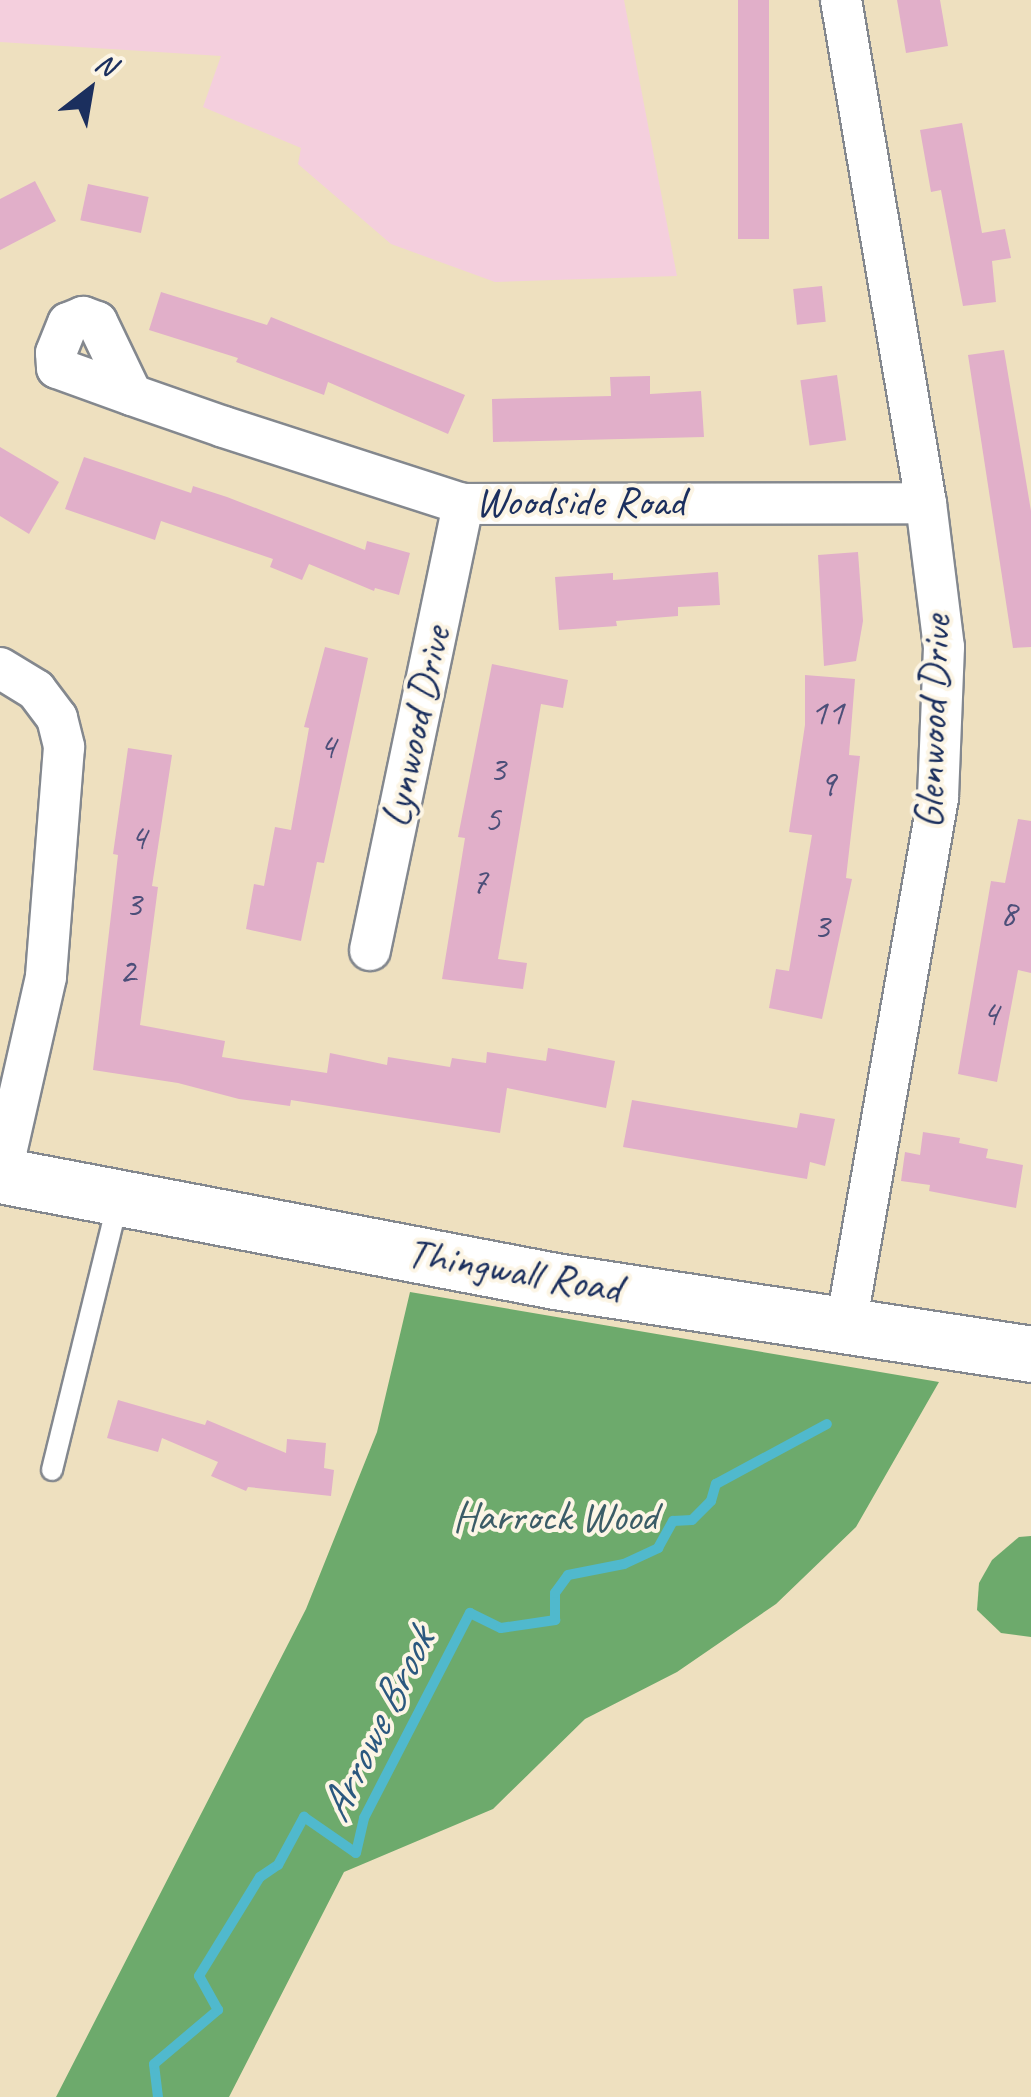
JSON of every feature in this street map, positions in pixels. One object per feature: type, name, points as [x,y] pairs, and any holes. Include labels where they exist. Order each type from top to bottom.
[{"type":"street","name":"Glenwood Drive","points":[[841,0],[926,503],[944,647],[938,798],[846,1325]]},
{"type":"street","name":"Woodside Road","points":[[132,395],[463,504],[926,503]]},
{"type":"street","name":"Lynwood Drive","points":[[370,950],[463,504]]},
{"type":"street","points":[[0,668],[36,690],[57,718],[64,747],[46,977],[0,1175]]},
{"type":"street","name":"Thingwall Road","points":[[0,1175],[556,1281],[1031,1354]]},
{"type":"lane","points":[[52,1470],[118,1199]]},
{"type":"shaded area","points":[[0,0],[624,0],[677,276],[495,282],[391,244],[298,164],[301,148],[203,107],[221,56],[0,42]]},
{"type":"green space","name":"Harrock Wood","points":[[410,1292],[939,1382],[856,1527],[776,1604],[677,1672],[585,1719],[493,1809],[344,1872],[229,2097],[56,2097],[306,1609],[377,1432]]},
{"type":"green space","points":[[1031,1536],[1031,1637],[1001,1633],[977,1610],[979,1583],[992,1560],[1019,1537]]},
{"type":"building","points":[[738,0],[769,0],[769,239],[738,239]]},
{"type":"building","points":[[897,0],[940,0],[948,46],[906,53]]},
{"type":"building","points":[[962,123],[982,233],[1005,229],[1011,258],[992,261],[996,302],[963,306],[941,190],[931,192],[920,130]]},
{"type":"building","points":[[35,181],[56,221],[0,250],[0,199]]},
{"type":"building","points":[[88,184],[149,197],[141,233],[80,220]]},
{"type":"building","points":[[822,286],[826,322],[797,325],[793,289]]},
{"type":"building","points":[[161,292],[267,325],[271,317],[465,395],[448,434],[328,382],[324,395],[236,362],[238,358],[149,330]]},
{"type":"building","points":[[1004,350],[1031,511],[1031,647],[1013,648],[968,355]]},
{"type":"building","points":[[837,375],[846,440],[810,446],[800,380]]},
{"type":"building","points":[[650,376],[650,394],[701,391],[704,437],[493,442],[492,399],[611,396],[610,377]]},
{"type":"building","points":[[0,447],[59,482],[29,534],[0,516]]},
{"type":"building","points":[[84,457],[191,493],[193,486],[227,497],[365,550],[367,541],[410,553],[399,595],[375,588],[374,591],[309,564],[302,580],[270,567],[273,559],[161,521],[155,540],[65,509]]},
{"type":"building","points":[[858,552],[863,621],[856,661],[824,666],[818,555]]},
{"type":"building","points":[[718,572],[720,605],[678,607],[678,616],[616,621],[617,626],[559,630],[555,577],[613,573],[613,580]]},
{"type":"building","points":[[325,647],[368,658],[324,863],[317,862],[301,941],[246,929],[254,884],[264,886],[275,827],[291,830],[309,728],[304,727]]},
{"type":"building","points":[[492,664],[568,680],[563,708],[541,704],[498,959],[527,963],[523,989],[442,979],[465,838],[458,837]]},
{"type":"building","points":[[805,675],[855,679],[849,755],[860,756],[846,878],[852,879],[822,1019],[769,1008],[776,969],[789,971],[812,835],[789,832],[805,725]]},
{"type":"building","points":[[128,748],[172,755],[152,886],[158,887],[140,1025],[225,1041],[222,1057],[327,1073],[330,1053],[387,1065],[388,1057],[450,1067],[452,1058],[486,1063],[487,1052],[546,1061],[548,1048],[615,1061],[606,1108],[507,1088],[500,1133],[291,1100],[290,1106],[239,1099],[178,1083],[93,1070],[118,855],[113,854]]},
{"type":"building","points":[[1018,819],[1031,821],[1031,973],[1018,970],[997,1082],[958,1074],[991,881],[1005,883]]},
{"type":"building","points":[[632,1100],[797,1128],[800,1113],[835,1119],[825,1166],[810,1162],[807,1179],[623,1147]]},
{"type":"building","points":[[923,1132],[960,1138],[959,1143],[988,1149],[986,1158],[1023,1165],[1016,1208],[929,1191],[930,1185],[901,1181],[905,1152],[920,1155]]},
{"type":"building","points":[[118,1400],[205,1425],[207,1420],[286,1453],[287,1439],[326,1443],[324,1468],[334,1470],[331,1496],[248,1487],[246,1491],[211,1476],[218,1462],[162,1438],[158,1452],[107,1438]]},
{"type":"waterway","name":"Arrowe Brook","points":[[158,2097],[154,2064],[218,2010],[199,1976],[260,1877],[278,1865],[304,1817],[356,1853],[364,1818],[470,1613],[501,1628],[555,1620],[555,1593],[568,1575],[624,1564],[658,1548],[673,1521],[692,1520],[711,1501],[716,1484],[827,1424]]}]
